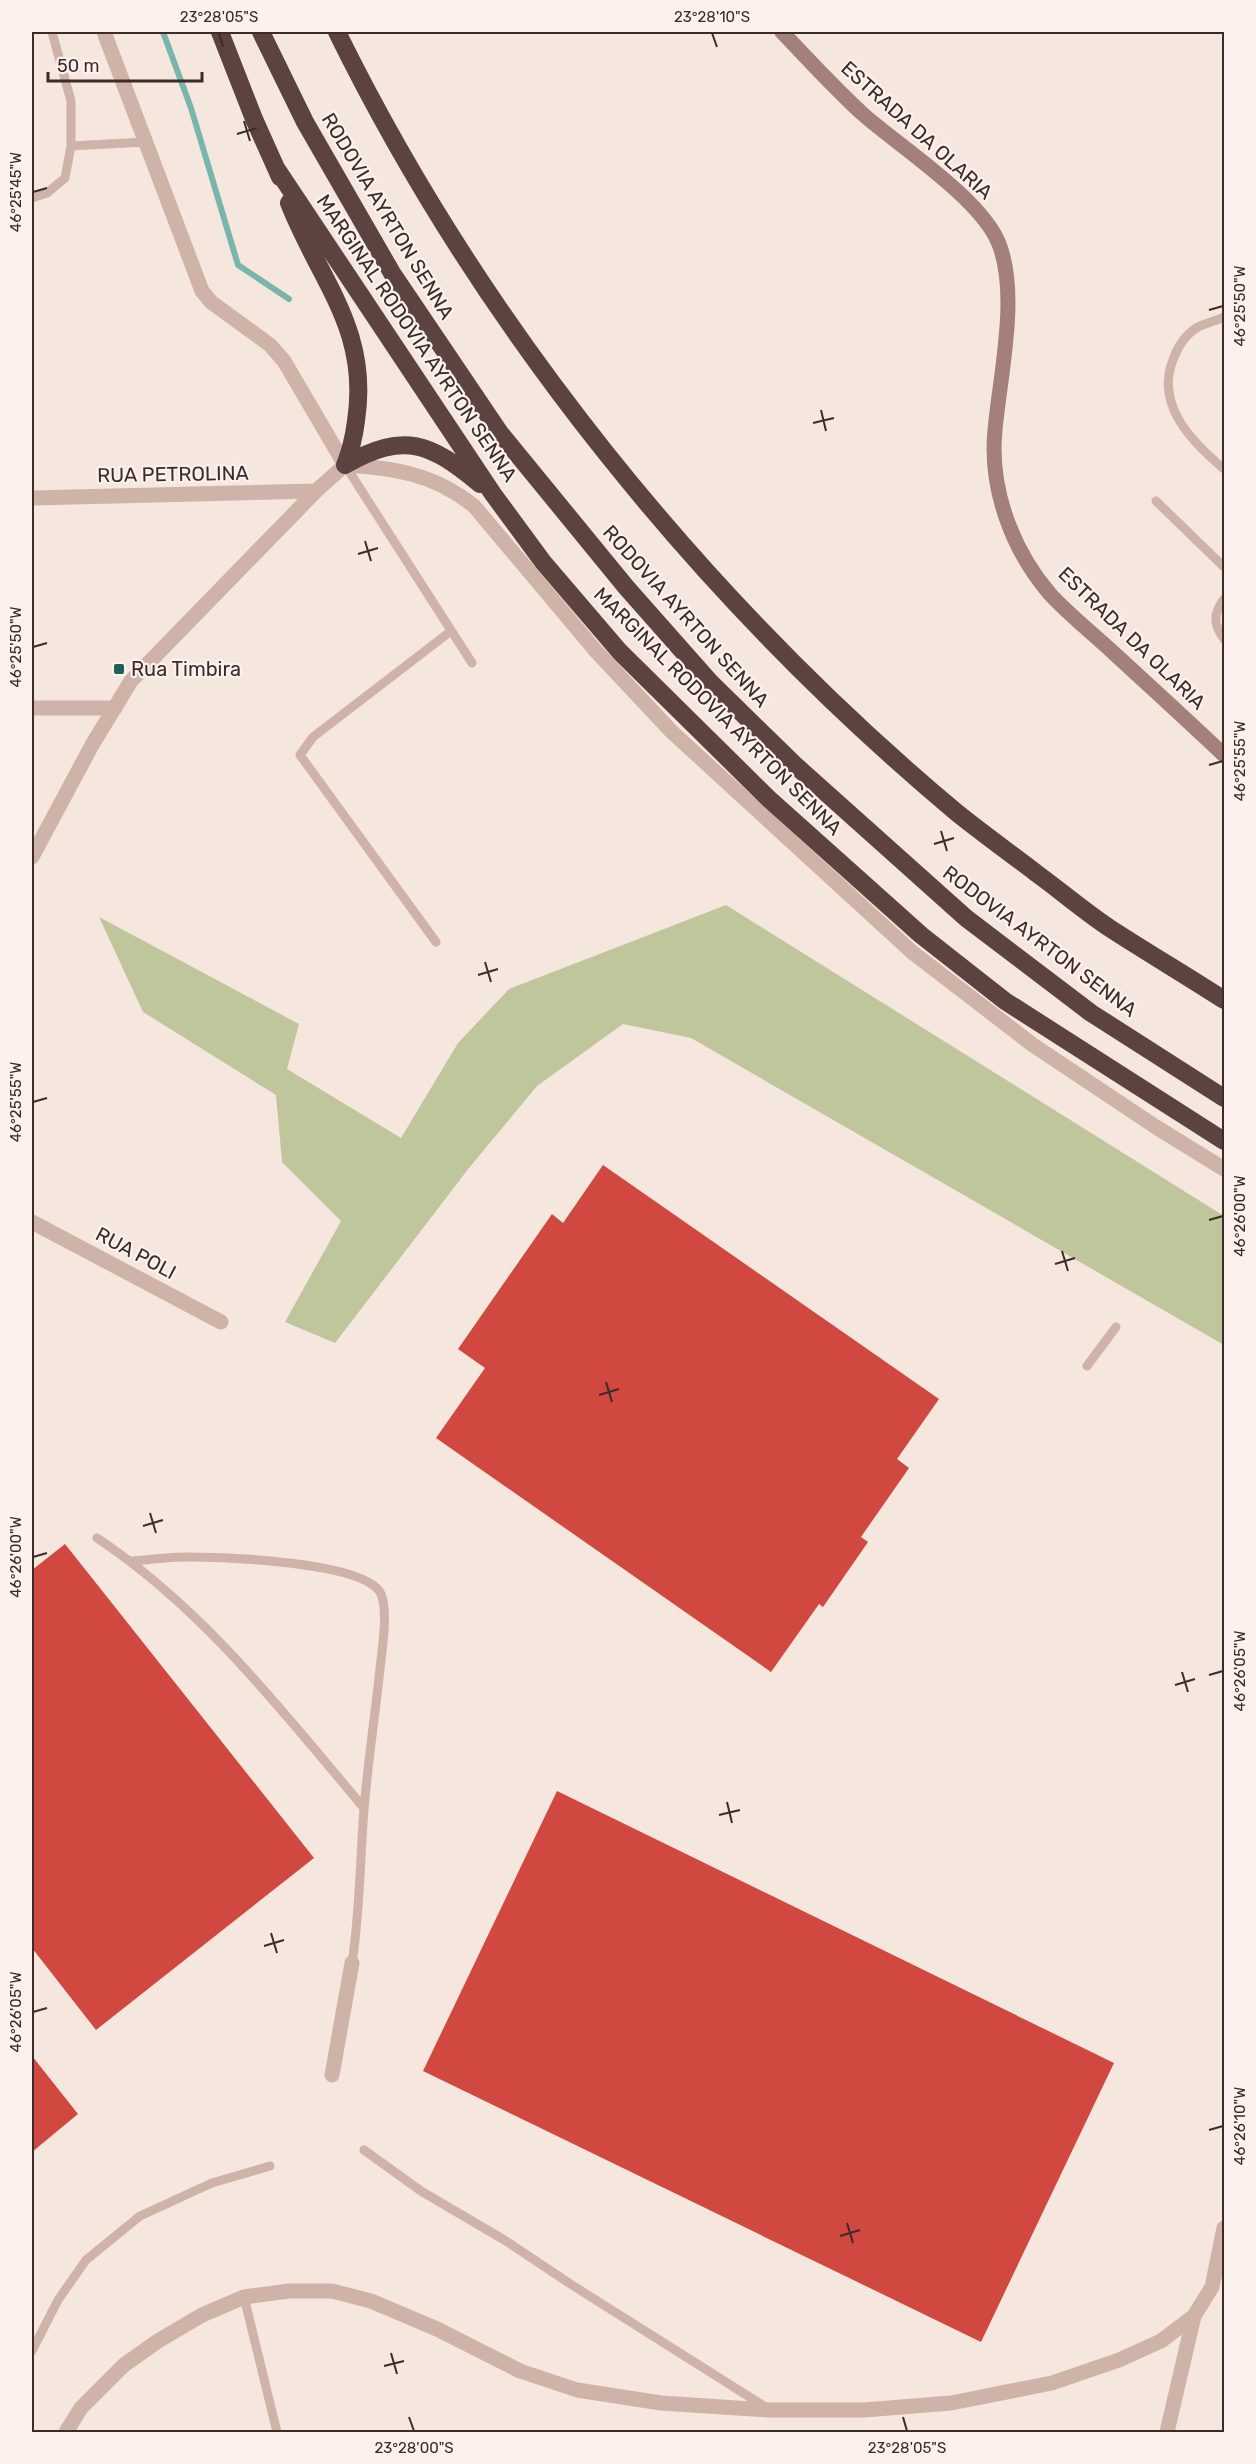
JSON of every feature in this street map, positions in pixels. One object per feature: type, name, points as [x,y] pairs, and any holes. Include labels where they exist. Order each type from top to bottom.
[{"type":"highway","points":[[220,32],[292,210],[342,312],[356,351],[360,384],[359,406],[355,438],[345,465]]},
{"type":"highway","name":"RODOVIA AYRTON SENNA","points":[[261,32],[304,122],[392,273],[500,434],[626,587],[710,682],[795,765],[966,918],[1091,1013],[1224,1098]]},
{"type":"highway","points":[[337,32],[363,85],[437,213],[512,328],[607,453],[702,569],[819,689],[957,813],[1108,927],[1224,1000]]},
{"type":"highway","name":"MARGINAL RODOVIA AYRTON SENNA","points":[[276,168],[493,494],[543,562],[621,652],[769,799],[921,934],[1005,1001],[1224,1141]]},
{"type":"highway","points":[[345,465],[372,450],[398,446],[431,449],[449,459],[493,494]]},
{"type":"main road","name":"ESTRADA DA OLARIA","points":[[782,32],[865,116],[927,165],[986,219],[999,244],[1006,269],[1008,293],[994,433],[995,472],[1004,512],[1014,536],[1025,560],[1051,594],[1224,755]]},
{"type":"street","points":[[32,857],[92,745],[131,681],[316,491],[345,465],[284,361],[270,345],[211,302],[202,291],[104,32]]},
{"type":"street","name":"MARGINAL RODOVIA AYRTON SENNA","points":[[345,465],[385,467],[433,479],[466,500],[594,650],[672,732],[912,952],[1033,1045],[1156,1127],[1224,1169]]},
{"type":"street","name":"RUA PETROLINA","points":[[32,498],[316,491]]},
{"type":"street","points":[[32,708],[115,708]]},
{"type":"street","name":"RUA POLI","points":[[32,1222],[221,1322]]},
{"type":"street","points":[[332,2075],[352,1963]]},
{"type":"street","points":[[1167,2433],[1194,2316],[1212,2287],[1223,2246],[1224,2228]]},
{"type":"street","points":[[66,2433],[81,2408],[124,2365],[158,2341],[202,2315],[244,2297],[289,2290],[332,2291],[371,2301],[437,2329],[520,2371],[577,2390],[662,2403],[770,2410],[864,2410],[951,2403],[1052,2383],[1119,2360],[1161,2341],[1194,2316]]},
{"type":"lane","points":[[32,198],[47,193],[65,178],[71,146],[71,101],[52,32]]},
{"type":"lane","points":[[71,146],[146,142]]},
{"type":"lane","points":[[1224,318],[1196,328],[1177,347],[1170,367],[1167,394],[1175,415],[1210,457],[1224,469]]},
{"type":"lane","points":[[345,465],[472,663]]},
{"type":"lane","points":[[1156,501],[1224,567]]},
{"type":"lane","points":[[1224,599],[1217,609],[1215,618],[1224,639]]},
{"type":"lane","points":[[436,942],[300,755],[313,737],[451,631]]},
{"type":"lane","points":[[1087,1365],[1116,1327]]},
{"type":"lane","points":[[97,1538],[132,1561],[212,1632],[364,1809]]},
{"type":"lane","points":[[132,1561],[190,1557],[317,1566],[352,1574],[369,1582],[380,1593],[384,1613],[382,1647],[364,1809],[358,1927],[352,1963]]},
{"type":"lane","points":[[364,2150],[421,2191],[506,2241],[590,2297],[770,2410]]},
{"type":"lane","points":[[32,2351],[58,2300],[86,2260],[140,2216],[212,2183],[270,2166]]},
{"type":"lane","points":[[244,2297],[277,2433]]},
{"type":"green space","points":[[726,905],[1224,1216],[1224,1345],[691,1038],[623,1024],[537,1086],[469,1168],[335,1343],[285,1322],[341,1221],[282,1162],[276,1095],[143,1012],[99,917],[299,1024],[287,1069],[401,1138],[458,1043],[509,989]]},
{"type":"building","points":[[603,1165],[939,1399],[897,1459],[909,1468],[861,1537],[868,1542],[823,1607],[819,1604],[771,1672],[436,1438],[485,1368],[458,1349],[552,1214],[563,1223]]},
{"type":"building","points":[[65,1544],[314,1858],[96,2030],[32,1948],[32,1570]]},
{"type":"building","points":[[557,1791],[1114,2063],[981,2342],[423,2071]]},
{"type":"building","points":[[32,2056],[78,2114],[32,2152]]},
{"type":"waterway","points":[[163,32],[191,108],[238,265],[289,299]]},
{"type":"place","name":"Rua Timbira","points":[[119,669]]}]
